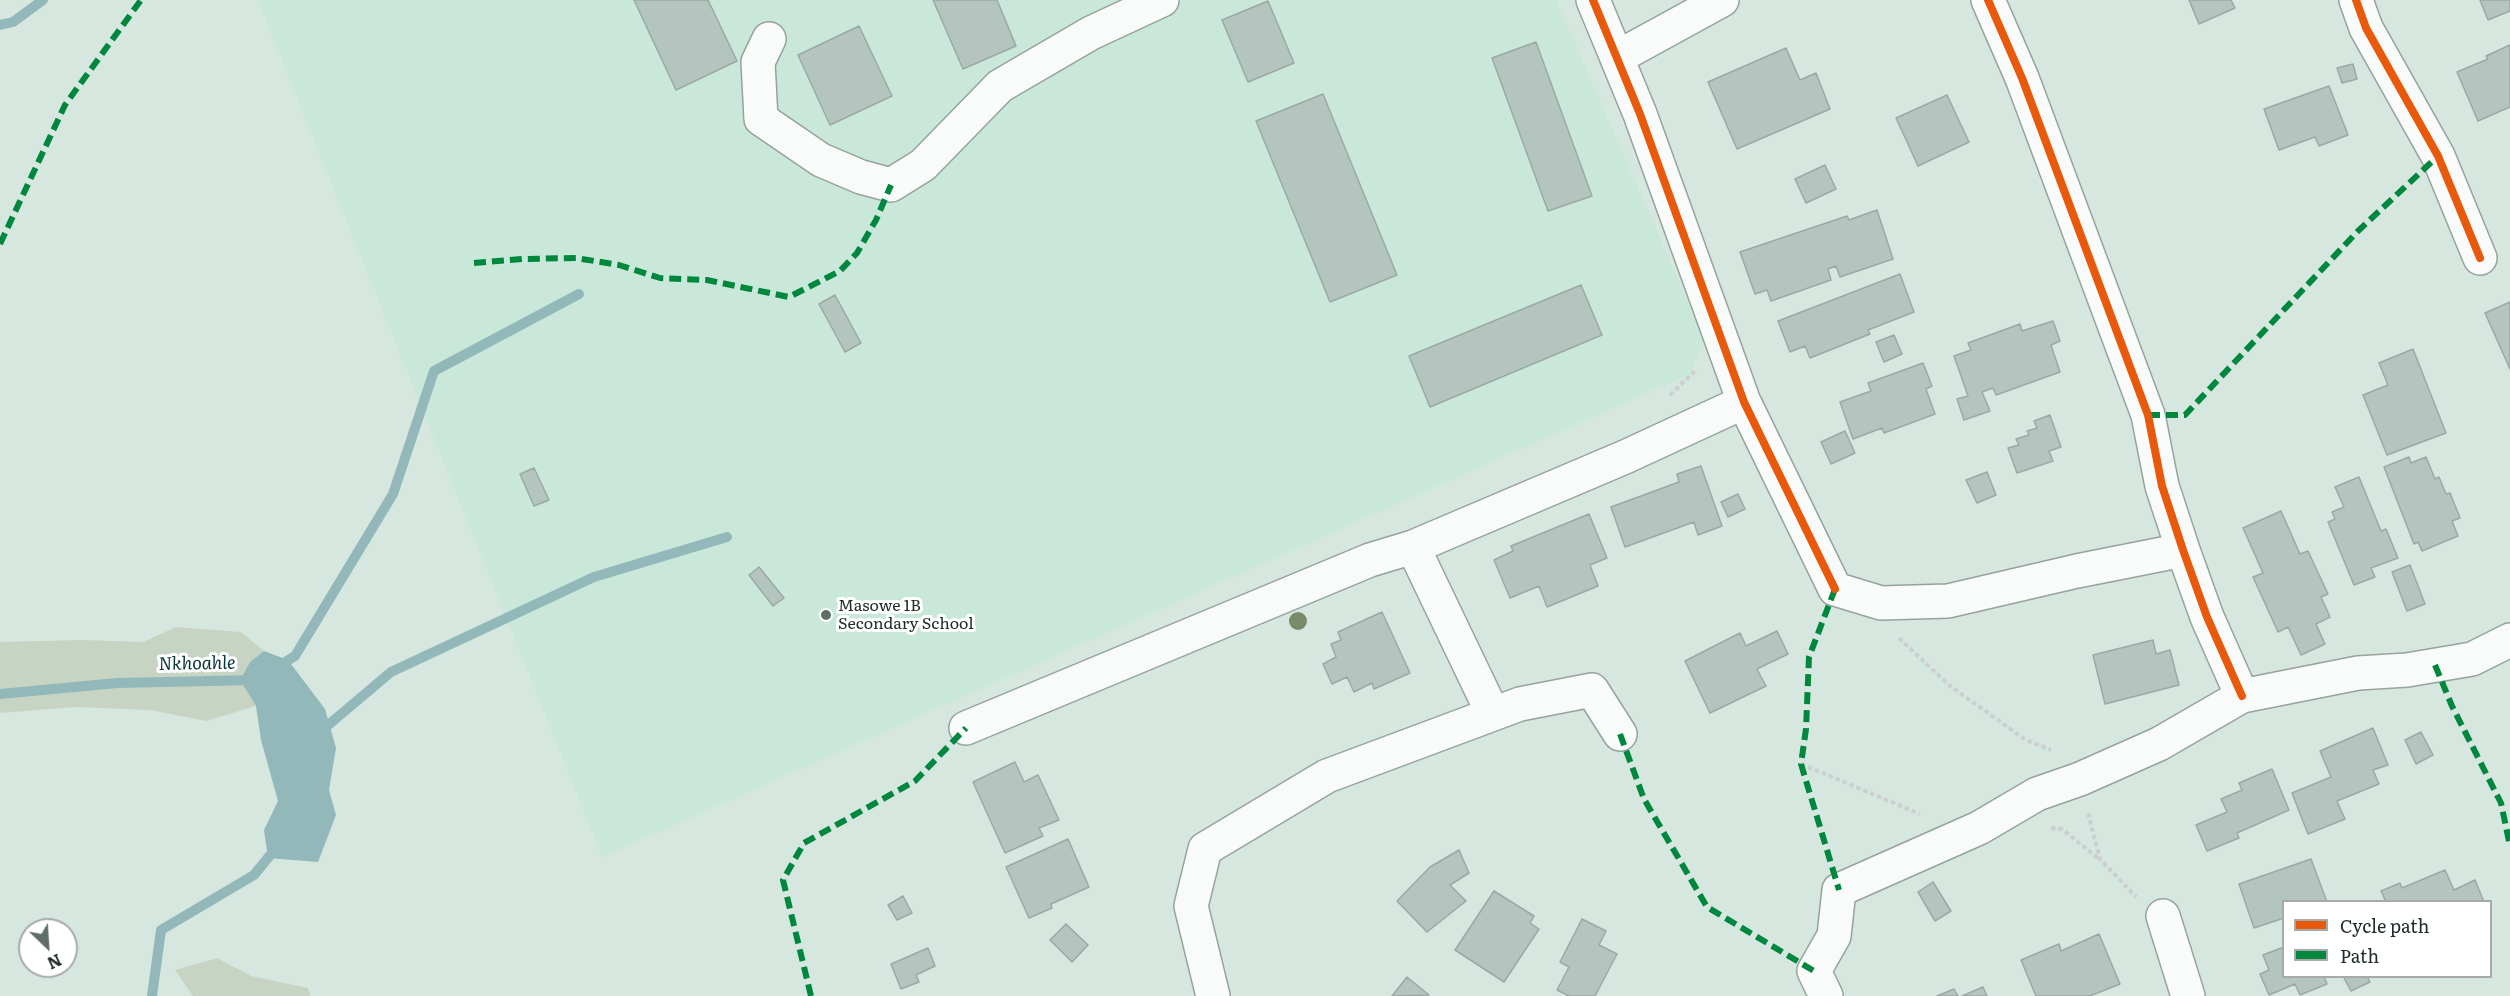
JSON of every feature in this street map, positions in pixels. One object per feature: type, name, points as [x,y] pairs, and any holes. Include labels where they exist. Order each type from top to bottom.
[{"type":"street","points":[[769,39],[758,62],[762,119],[821,160],[861,177],[891,185],[923,165],[1000,86],[1091,33],[1162,0]]},
{"type":"street","points":[[1593,0],[1618,57],[1744,402],[1835,589],[1881,603],[1948,601],[2077,571],[2183,550]]},
{"type":"street","points":[[1618,57],[1722,0]]},
{"type":"street","points":[[1988,0],[2022,78],[2148,415],[2162,486],[2183,550],[2207,617],[2242,696]]},
{"type":"street","points":[[2356,0],[2366,28],[2438,156],[2480,258]]},
{"type":"street","points":[[966,728],[1370,560],[1413,547],[1625,458],[1744,402]]},
{"type":"street","points":[[1413,547],[1493,714]]},
{"type":"street","points":[[1826,996],[1814,970],[1834,936],[1839,890],[1979,828],[2037,794],[2080,779],[2159,744],[2242,696],[2358,673],[2407,670],[2472,659],[2510,640]]},
{"type":"street","points":[[1213,996],[1191,906],[1205,849],[1328,776],[1520,704],[1592,690],[1620,734]]},
{"type":"street","points":[[2163,915],[2188,996]]},
{"type":"path","points":[[1881,603],[1899,639],[1950,686],[2026,740],[2060,754],[2080,779],[2100,860]]},
{"type":"path","points":[[1801,764],[1926,815]]},
{"type":"path","points":[[2050,828],[2062,829],[2100,860],[2132,894],[2163,915]]},
{"type":"shaded area","name":"Masowe 1B Secondary School","points":[[258,0],[1556,0],[1704,339],[1690,374],[602,857]]},
{"type":"shaded area","points":[[176,627],[241,632],[264,651],[250,662],[240,680],[256,706],[206,721],[150,710],[76,707],[0,713],[0,642],[83,640],[143,642]]},
{"type":"shaded area","points":[[217,958],[251,976],[308,988],[310,996],[193,996],[175,970]]},
{"type":"water","points":[[264,651],[288,660],[325,709],[336,748],[329,790],[336,815],[318,862],[268,858],[264,830],[278,801],[261,740],[256,706],[240,680],[250,662]]},
{"type":"building","points":[[634,0],[708,0],[737,61],[676,90]]},
{"type":"building","points":[[933,0],[997,0],[1016,46],[963,69]]},
{"type":"building","points":[[2189,0],[2231,0],[2235,8],[2199,24]]},
{"type":"building","points":[[2480,0],[2510,0],[2510,11],[2488,20]]},
{"type":"building","points":[[1268,1],[1294,63],[1248,82],[1222,20]]},
{"type":"building","points":[[859,26],[892,96],[830,125],[798,55]]},
{"type":"building","points":[[1536,42],[1592,196],[1548,211],[1492,58]]},
{"type":"building","points":[[2510,45],[2510,107],[2478,121],[2457,72],[2488,59],[2486,56]]},
{"type":"building","points":[[1786,48],[1800,80],[1816,73],[1830,109],[1737,149],[1708,82]]},
{"type":"building","points":[[2353,64],[2357,79],[2342,83],[2337,68]]},
{"type":"building","points":[[2329,86],[2348,135],[2319,146],[2315,137],[2279,150],[2264,109]]},
{"type":"building","points":[[1323,94],[1397,275],[1330,302],[1256,121]]},
{"type":"building","points":[[1947,95],[1969,142],[1918,166],[1896,118]]},
{"type":"building","points":[[1825,165],[1836,189],[1806,203],[1795,179]]},
{"type":"building","points":[[1877,210],[1893,259],[1840,277],[1836,266],[1828,269],[1831,280],[1771,301],[1767,290],[1755,294],[1740,252],[1847,216],[1849,220]]},
{"type":"building","points":[[1900,274],[1914,312],[1868,330],[1870,334],[1810,358],[1805,346],[1790,352],[1778,321]]},
{"type":"building","points":[[1581,285],[1602,335],[1430,407],[1409,356]]},
{"type":"building","points":[[835,295],[861,343],[845,352],[819,304]]},
{"type":"building","points":[[2510,302],[2510,369],[2485,313]]},
{"type":"building","points":[[2053,321],[2060,341],[2051,345],[2060,372],[1996,395],[1993,388],[1982,392],[1990,411],[1964,420],[1957,399],[1968,396],[1954,356],[1971,350],[1968,343],[2020,324],[2022,331]]},
{"type":"building","points":[[1894,335],[1902,354],[1884,362],[1876,342]]},
{"type":"building","points":[[2413,349],[2446,433],[2387,455],[2363,395],[2388,385],[2379,363]]},
{"type":"building","points":[[1923,363],[1932,386],[1926,389],[1935,414],[1884,433],[1882,428],[1853,439],[1840,402],[1871,391],[1868,383]]},
{"type":"building","points":[[2050,415],[2061,447],[2049,451],[2053,461],[2017,473],[2008,448],[2019,445],[2016,439],[2029,435],[2027,431],[2037,428],[2034,421]]},
{"type":"building","points":[[1845,431],[1855,453],[1831,464],[1821,442]]},
{"type":"building","points":[[2409,457],[2411,463],[2426,457],[2435,479],[2439,477],[2446,494],[2450,493],[2460,518],[2452,521],[2458,536],[2422,551],[2418,542],[2414,544],[2384,467]]},
{"type":"building","points":[[1701,466],[1722,526],[1698,535],[1694,522],[1625,547],[1611,507],[1679,482],[1677,474]]},
{"type":"building","points":[[534,468],[549,500],[534,506],[520,474]]},
{"type":"building","points":[[1987,472],[1996,495],[1977,503],[1966,480]]},
{"type":"building","points":[[2359,477],[2381,531],[2386,529],[2398,558],[2371,568],[2375,577],[2354,585],[2328,522],[2335,519],[2332,512],[2344,507],[2335,487]]},
{"type":"building","points":[[1738,494],[1745,509],[1728,517],[1721,502]]},
{"type":"building","points":[[2281,511],[2300,554],[2308,551],[2328,594],[2321,597],[2330,617],[2316,624],[2325,644],[2301,655],[2288,627],[2278,632],[2253,577],[2263,573],[2243,528]]},
{"type":"building","points":[[1589,514],[1607,558],[1590,565],[1598,586],[1547,607],[1539,586],[1510,598],[1494,560],[1513,551],[1511,546]]},
{"type":"building","points":[[2410,565],[2425,604],[2407,611],[2392,572]]},
{"type":"building","points":[[759,567],[784,598],[773,606],[749,575]]},
{"type":"building","points":[[1382,612],[1410,673],[1374,689],[1372,683],[1354,692],[1347,677],[1332,684],[1323,664],[1336,657],[1331,644],[1341,640],[1338,632]]},
{"type":"building","points":[[1777,631],[1788,654],[1757,669],[1766,686],[1710,713],[1685,661],[1740,633],[1746,646]]},
{"type":"building","points":[[2153,640],[2156,654],[2170,650],[2179,685],[2105,704],[2093,655]]},
{"type":"building","points":[[2373,728],[2388,765],[2373,770],[2379,784],[2337,801],[2345,819],[2308,834],[2292,793],[2331,777],[2320,751]]},
{"type":"building","points":[[2421,732],[2433,755],[2416,764],[2405,740]]},
{"type":"building","points":[[1015,762],[1024,782],[1038,775],[1059,820],[1039,828],[1043,836],[1005,853],[973,782]]},
{"type":"building","points":[[2272,769],[2289,810],[2237,833],[2239,838],[2207,851],[2196,825],[2227,812],[2221,799],[2242,790],[2239,783]]},
{"type":"building","points":[[1068,839],[1089,887],[1051,904],[1052,908],[1029,918],[1006,867]]},
{"type":"building","points":[[1459,850],[1469,873],[1450,885],[1466,901],[1427,932],[1397,901],[1430,867]]},
{"type":"building","points":[[2311,859],[2326,900],[2282,900],[2282,919],[2254,928],[2239,884]]},
{"type":"building","points":[[2445,870],[2454,890],[2475,880],[2483,900],[2385,900],[2381,891],[2400,883],[2402,888]]},
{"type":"building","points":[[1933,882],[1951,911],[1935,921],[1918,892]]},
{"type":"building","points":[[1494,891],[1534,916],[1530,923],[1539,929],[1504,982],[1455,950]]},
{"type":"building","points":[[903,896],[912,913],[897,920],[888,905]]},
{"type":"building","points":[[1582,919],[1606,931],[1599,945],[1617,954],[1595,996],[1569,996],[1557,990],[1569,967],[1560,962]]},
{"type":"building","points":[[1066,924],[1088,945],[1072,962],[1050,940]]},
{"type":"building","points":[[2099,934],[2120,984],[2090,996],[2036,996],[2021,960],[2059,944],[2061,951]]},
{"type":"building","points":[[928,948],[935,966],[916,975],[919,982],[901,989],[891,964]]},
{"type":"building","points":[[2282,948],[2282,978],[2325,978],[2327,984],[2300,995],[2295,984],[2269,995],[2260,974],[2269,970],[2263,955]]},
{"type":"building","points":[[1407,977],[1429,995],[1392,996]]},
{"type":"building","points":[[2344,978],[2368,978],[2370,982],[2351,991]]},
{"type":"building","points":[[1983,987],[1987,996],[1962,996]]},
{"type":"building","points":[[1954,989],[1958,996],[1937,996]]},
{"type":"waterway","points":[[0,25],[13,22],[43,0]]},
{"type":"waterway","points":[[277,667],[295,656],[393,494],[434,371],[579,294]]},
{"type":"waterway","points":[[320,732],[391,672],[594,577],[727,537]]},
{"type":"waterway","name":"Nkhoahle","points":[[0,694],[117,683],[255,680]]},
{"type":"waterway","name":"Nkhoahle","points":[[152,996],[161,930],[254,875],[276,848]]},
{"type":"marked path","points":[[0,244],[65,105],[141,0]]},
{"type":"marked path","points":[[2148,415],[2185,415],[2358,231],[2438,156]]},
{"type":"marked path","points":[[474,263],[576,258],[619,265],[660,278],[707,280],[789,297],[840,271],[857,253],[876,220],[891,185]]},
{"type":"marked path","points":[[1835,589],[1809,657],[1806,729],[1801,764],[1839,890]]},
{"type":"marked path","points":[[2435,665],[2452,706],[2501,803],[2510,846]]},
{"type":"marked path","points":[[811,996],[783,880],[804,843],[915,781],[966,728]]},
{"type":"marked path","points":[[1620,734],[1644,799],[1707,907],[1814,971]]},
{"type":"cycle path","points":[[1593,0],[1640,114],[1744,402],[1835,589]]},
{"type":"cycle path","points":[[1988,0],[2022,78],[2148,415],[2162,486],[2183,550],[2207,617],[2242,696]]},
{"type":"cycle path","points":[[2356,0],[2366,28],[2438,156],[2480,258]]},
{"type":"place","name":"Masowe 1B Secondary School","points":[[826,615]]}]
